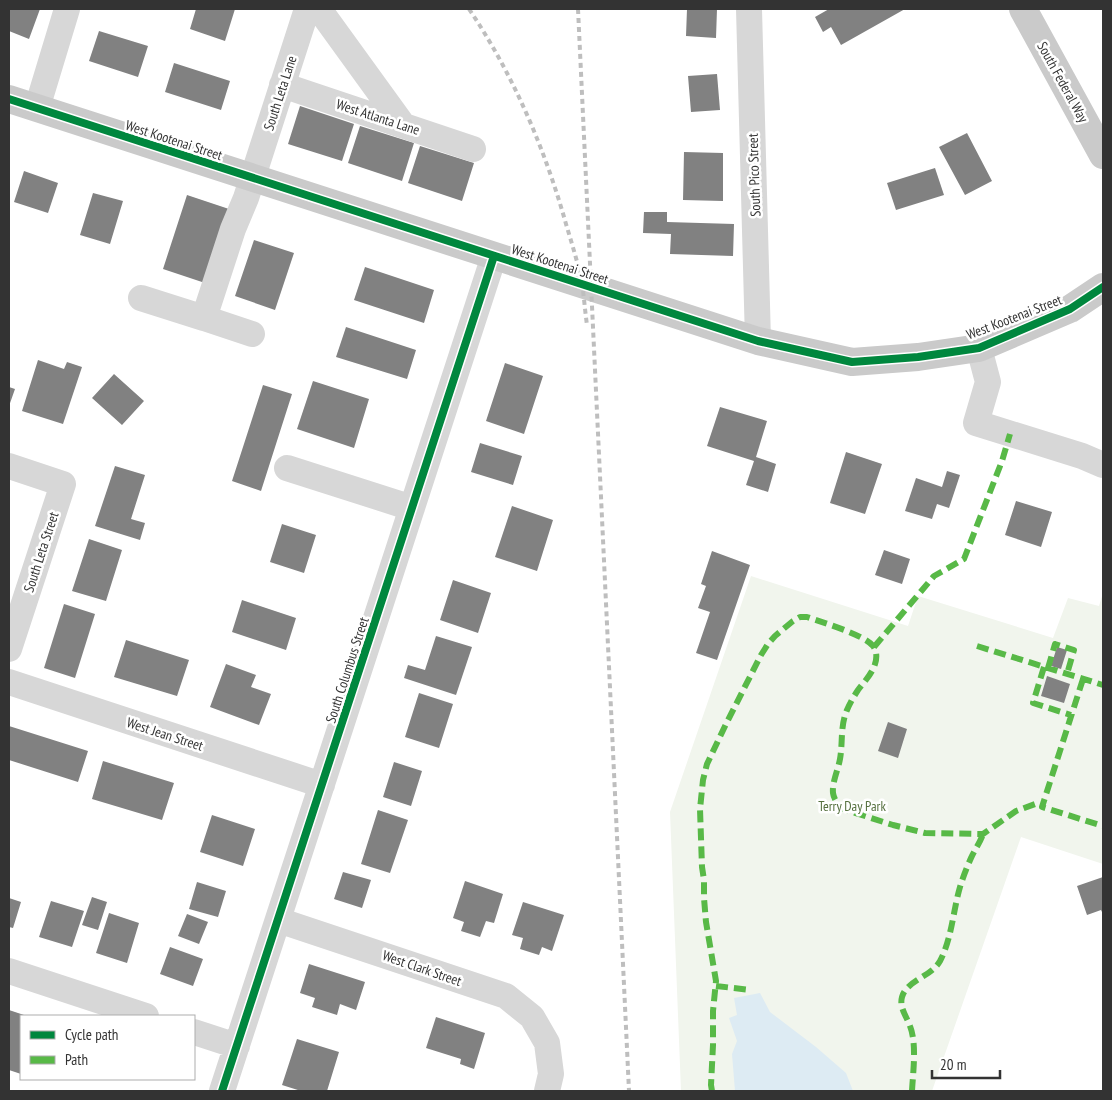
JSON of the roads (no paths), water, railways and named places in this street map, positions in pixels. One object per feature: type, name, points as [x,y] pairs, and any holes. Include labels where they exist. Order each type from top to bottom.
[{"type":"main road","name":"South Federal Way","points":[[1023,9],[1103,155]]},
{"type":"main road","name":"West Kootenai Street","points":[[9,100],[758,341],[852,362],[918,357],[978,348],[1070,309],[1103,287]]},
{"type":"street","points":[[37,108],[67,9]]},
{"type":"street","name":"South Leta Lane","points":[[204,318],[233,228],[246,198],[307,9]]},
{"type":"street","points":[[319,9],[403,125]]},
{"type":"street","name":"South Pico Street","points":[[749,9],[758,341]]},
{"type":"street","name":"West Atlanta Lane","points":[[282,85],[474,149]]},
{"type":"street","name":"South Columbus Street","points":[[222,1091],[494,256]]},
{"type":"street","points":[[141,298],[252,334]]},
{"type":"street","points":[[978,348],[988,382],[976,423],[1082,456],[1103,465]]},
{"type":"street","name":"South Leta Street","points":[[9,466],[63,484],[9,649]]},
{"type":"street","points":[[288,468],[412,508]]},
{"type":"street","name":"West Jean Street","points":[[9,682],[322,785]]},
{"type":"street","name":"West Clark Street","points":[[278,920],[506,996],[532,1017],[547,1043],[550,1074],[547,1091]]},
{"type":"street","points":[[9,971],[143,1015]]},
{"type":"street","points":[[195,1032],[237,1046]]},
{"type":"railway","points":[[469,9],[500,59],[538,140],[558,196],[579,268],[587,325]]},
{"type":"railway","points":[[578,9],[629,1091]]},
{"type":"park label","name":"Terry Day Park","points":[[852,806]]}]
